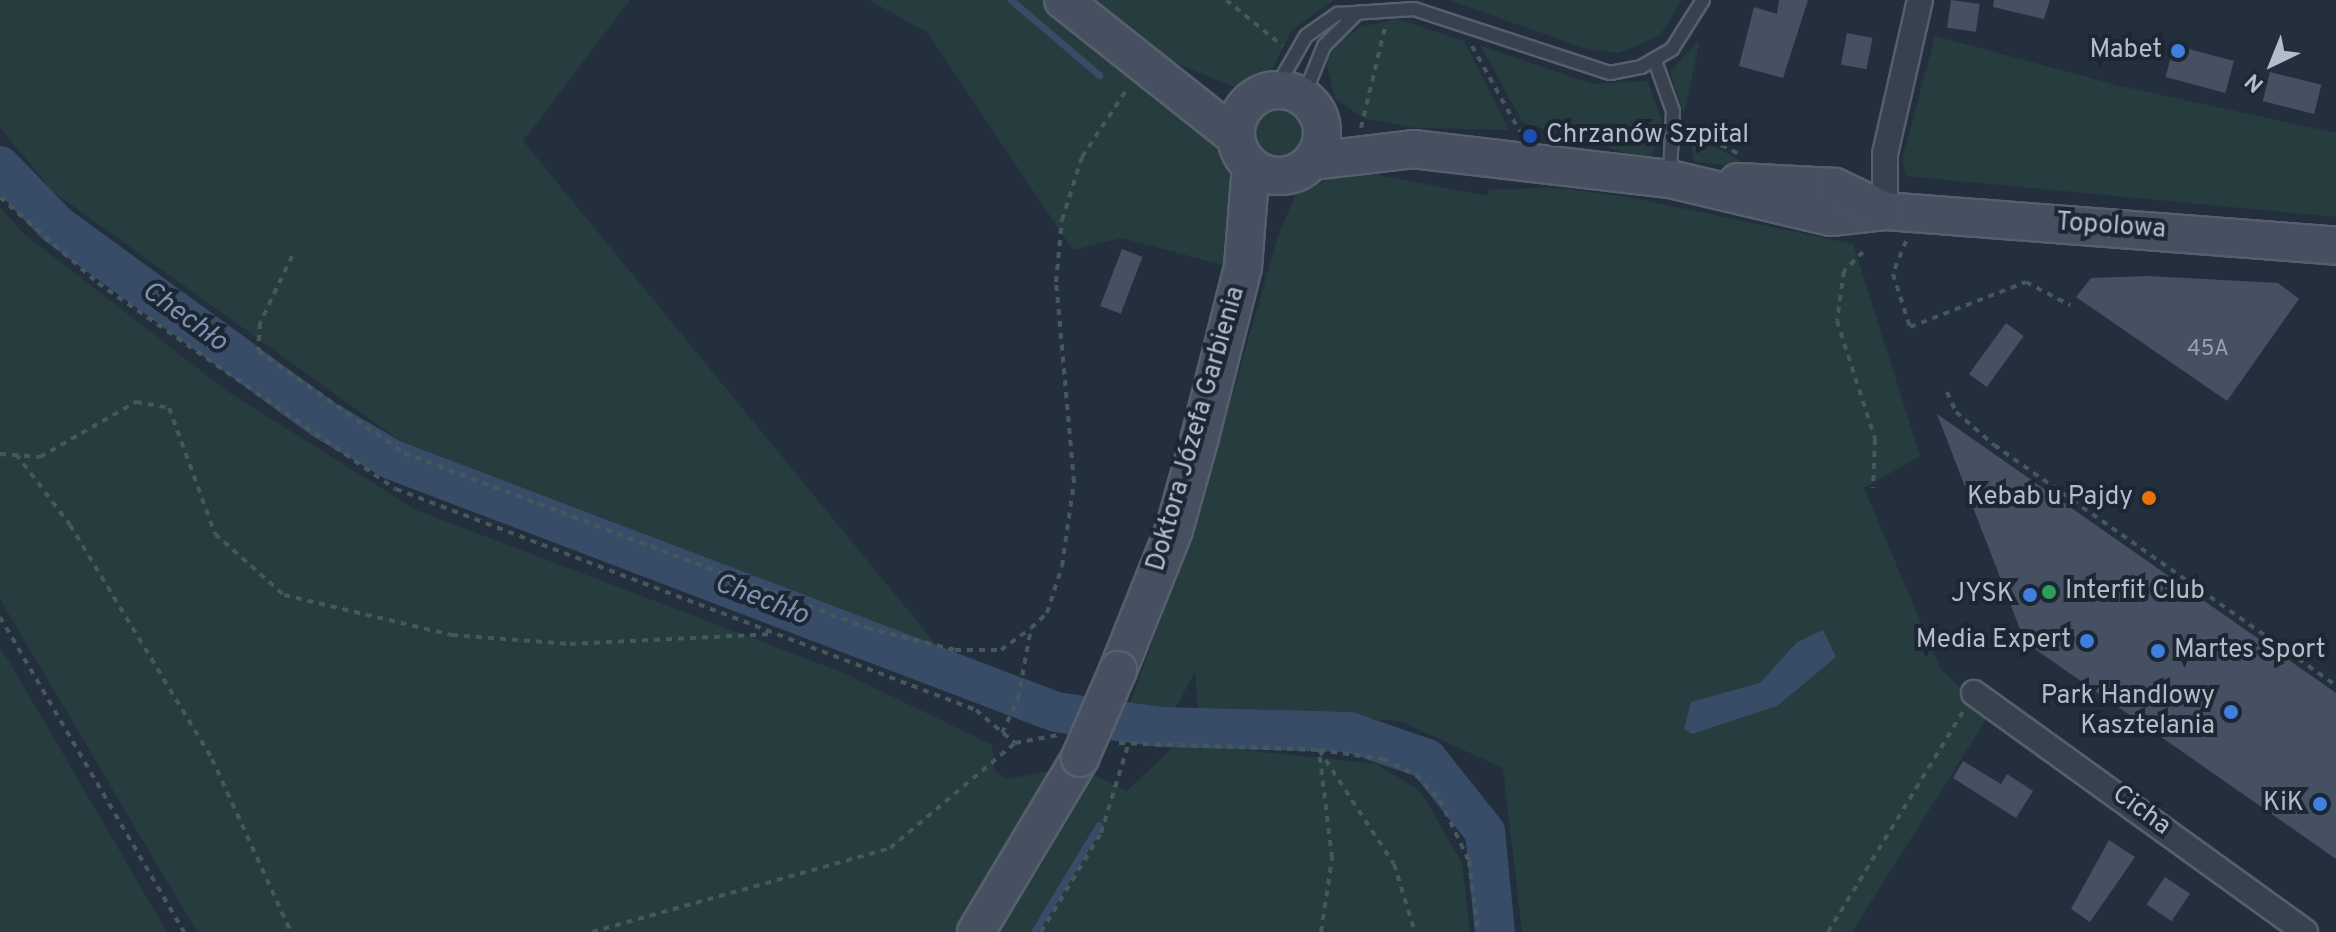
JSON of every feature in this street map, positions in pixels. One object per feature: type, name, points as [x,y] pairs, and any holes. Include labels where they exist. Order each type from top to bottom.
[{"type":"main road","name":"Topolowa","points":[[1063,0],[1143,67],[1271,160],[1413,149],[1677,180],[1831,217],[1885,211],[2336,246]]},
{"type":"main road","name":"Topolowa","points":[[1143,67],[1287,101],[1413,149]]},
{"type":"main road","points":[[1271,160],[1320,147],[1287,101]]},
{"type":"main road","points":[[1271,160],[1287,101]]},
{"type":"main road","name":"Doktora Józefa Garbienia","points":[[976,932],[1087,745],[1174,530],[1271,160]]},
{"type":"street","points":[[1885,211],[1885,154],[1920,0]]},
{"type":"street","name":"Cicha","points":[[1974,693],[2305,932]]},
{"type":"lane","points":[[1287,101],[1306,36],[1338,14],[1390,6],[1597,72],[1655,61],[1686,35],[1703,0]]},
{"type":"lane","points":[[1287,101],[1324,46],[1359,12]]},
{"type":"lane","points":[[1655,61],[1673,111],[1677,180]]},
{"type":"path","points":[[1226,0],[1283,46]]},
{"type":"path","points":[[1363,121],[1390,6]]},
{"type":"path","points":[[1471,44],[1521,134]]},
{"type":"path","points":[[292,256],[260,323],[258,351],[404,453],[867,628],[955,650],[1001,650],[1047,613],[1062,566],[1074,482],[1056,282],[1062,220],[1082,157],[1143,67]]},
{"type":"path","points":[[1686,128],[1752,161]]},
{"type":"path","points":[[0,197],[98,283],[396,489],[976,710],[1015,743],[1319,750],[1383,759],[1416,775],[1440,800],[1469,861],[1478,932]]},
{"type":"path","points":[[1863,252],[1844,271],[1837,321],[1875,439],[1873,488]]},
{"type":"path","points":[[1895,263],[1897,302],[1916,328],[2026,282],[2070,305]]},
{"type":"path","points":[[1947,392],[1956,412],[1994,445],[2336,685]]},
{"type":"path","points":[[0,454],[40,457],[136,402],[169,408],[215,534],[284,595],[452,635],[570,644],[775,634]]},
{"type":"path","points":[[16,454],[70,525],[212,759],[291,932]]},
{"type":"path","points":[[0,617],[184,932]]},
{"type":"path","points":[[1002,733],[1018,699],[1031,628]]},
{"type":"path","points":[[1828,932],[1974,693]]},
{"type":"path","points":[[592,932],[890,848],[1015,743]]},
{"type":"path","points":[[1041,932],[1101,833],[1128,745]]},
{"type":"path","points":[[1319,750],[1332,858],[1321,932]]},
{"type":"path","points":[[1319,750],[1394,864],[1415,932]]},
{"type":"green space","points":[[0,0],[630,0],[523,141],[939,648],[406,445],[52,191],[0,127]]},
{"type":"green space","points":[[869,0],[1042,0],[1222,143],[1236,167],[1224,265],[1121,238],[1073,250],[927,32]]},
{"type":"green space","points":[[1083,0],[1334,0],[1291,31],[1271,72],[1238,88],[1152,54]]},
{"type":"green space","points":[[1448,0],[1682,0],[1660,35],[1619,53],[1587,49]]},
{"type":"green space","points":[[1398,19],[1464,41],[1509,130],[1415,128],[1363,118],[1335,98],[1326,63],[1336,45],[1360,27]]},
{"type":"green space","points":[[1935,36],[2120,86],[2336,133],[2336,217],[1906,176],[1902,160]]},
{"type":"green space","points":[[1698,41],[1699,45],[1684,114],[1670,72]]},
{"type":"green space","points":[[1481,46],[1593,84],[1648,81],[1666,134],[1647,159],[1523,123]]},
{"type":"green space","points":[[1279,108],[1297,115],[1304,133],[1297,151],[1279,158],[1261,151],[1254,133],[1261,115]]},
{"type":"green space","points":[[1689,132],[1753,168],[1694,162]]},
{"type":"green space","points":[[1352,170],[1488,196],[1489,189],[1561,188],[1628,197],[1853,244],[1920,456],[1864,488],[1940,668],[1989,715],[1852,932],[1522,932],[1503,768],[1400,721],[1198,709],[1195,671],[1172,715],[1127,711],[1193,532],[1278,236],[1296,193]]},
{"type":"green space","points":[[0,207],[23,233],[227,391],[416,510],[844,673],[992,745],[995,770],[1006,779],[1058,770],[959,932],[197,932],[0,599]]},
{"type":"green space","points":[[0,648],[9,661],[167,932],[0,932]]},
{"type":"green space","points":[[1177,743],[1377,764],[1421,792],[1462,863],[1470,932],[1000,932],[1093,775],[1127,791]]},
{"type":"water","points":[[1823,630],[1836,657],[1777,706],[1692,734],[1684,729],[1691,702],[1760,683],[1797,642]]},
{"type":"building","points":[[1779,0],[1808,0],[1783,78],[1739,66],[1754,7],[1777,14]]},
{"type":"building","points":[[1951,0],[1980,4],[1976,32],[1947,28]]},
{"type":"building","points":[[1994,0],[2050,0],[2044,19],[1993,7]]},
{"type":"building","points":[[1847,33],[1873,38],[1866,69],[1841,64]]},
{"type":"building","points":[[2174,45],[2234,61],[2225,93],[2165,77]]},
{"type":"building","points":[[2270,72],[2321,85],[2314,114],[2263,101]]},
{"type":"building","points":[[1122,249],[1143,257],[1121,314],[1100,306]]},
{"type":"building","points":[[2148,276],[2278,283],[2299,299],[2227,401],[2076,297],[2091,278]]},
{"type":"building","points":[[2006,323],[2024,336],[1987,387],[1969,374]]},
{"type":"building","name":"Park Handlowy Kasztelania","points":[[1937,414],[2336,693],[2336,859],[2025,642]]},
{"type":"building","points":[[1963,761],[2001,784],[2007,774],[2033,791],[2016,818],[1953,778]]},
{"type":"building","points":[[2109,840],[2135,857],[2090,922],[2071,909]]},
{"type":"building","points":[[2165,877],[2190,894],[2171,921],[2147,904]]},
{"type":"waterway","points":[[1011,0],[1099,75]]},
{"type":"waterway","name":"Chechło","points":[[0,166],[57,225],[323,419],[393,460],[1056,712],[1160,727],[1349,732],[1427,759],[1485,832],[1495,932]]},
{"type":"waterway","name":"Chechło","points":[[1149,741],[1161,716]]},
{"type":"waterway","points":[[1034,932],[1099,825]]},
{"type":"place","name":"Mabet","points":[[2178,51]]},
{"type":"place","name":"Chrzanów Szpital","points":[[1530,136]]},
{"type":"place","name":"Kebab u Pajdy","points":[[2149,498]]},
{"type":"place","name":"Interfit Club","points":[[2049,592]]},
{"type":"place","name":"JYSK","points":[[2030,595]]},
{"type":"place","name":"Media Expert","points":[[2087,641]]},
{"type":"place","name":"Martes Sport","points":[[2158,651]]},
{"type":"place","name":"Park Handlowy Kasztelania","points":[[2231,712]]},
{"type":"place","name":"KiK","points":[[2320,804]]}]
